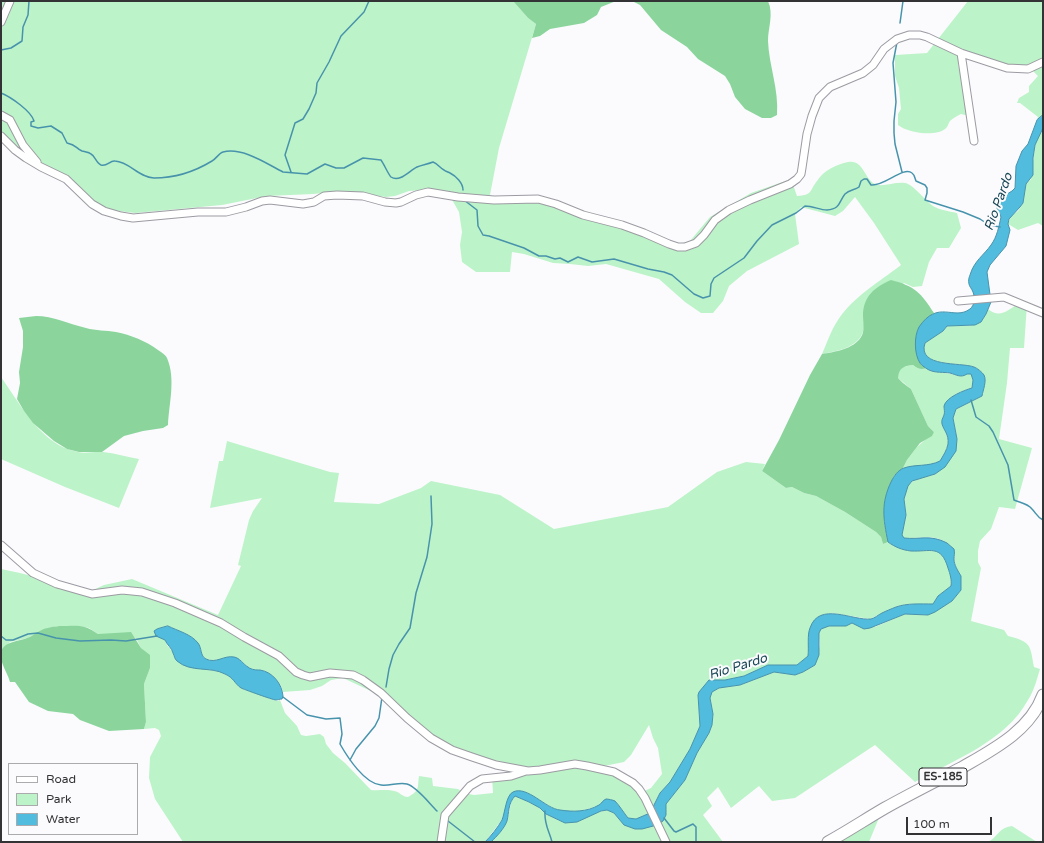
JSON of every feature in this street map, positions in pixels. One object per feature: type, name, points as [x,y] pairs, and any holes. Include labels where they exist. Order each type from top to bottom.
[{"type":"main road","name":"ES-185","points":[[828,842],[884,809],[998,747],[1039,710],[1043,695]]},
{"type":"street","points":[[1,22],[10,1]]},
{"type":"street","points":[[1,136],[15,150],[41,167],[66,179],[92,204],[104,211],[133,218],[198,212],[226,212],[270,200],[303,204],[314,202],[324,196],[337,194],[363,196],[385,202],[396,203],[428,192],[458,197],[494,200],[538,199],[556,204],[583,215],[644,232],[678,247],[684,247],[696,243],[715,220],[729,210],[790,184],[797,179],[801,174],[807,134],[812,116],[820,98],[830,87],[863,73],[873,65],[888,45],[897,39],[909,35],[920,35],[961,53],[989,63],[1017,70],[1028,69],[1043,62]]},
{"type":"street","points":[[961,53],[974,141]]},
{"type":"street","points":[[1,115],[10,120],[23,145],[41,167]]},
{"type":"street","points":[[958,301],[1004,297],[1010,298],[1043,313]]},
{"type":"street","points":[[1,545],[34,573],[57,584],[92,594],[122,590],[142,592],[175,603],[221,623],[278,656],[296,672],[303,675],[310,677],[330,673],[353,675],[376,689],[431,738],[442,745],[482,761],[528,770],[540,770],[574,764],[619,774],[633,783],[644,798],[666,842]]},
{"type":"street","points":[[441,842],[445,815],[470,786],[482,779],[511,776],[528,770]]},
{"type":"green space","points":[[1,1],[513,1],[528,18],[536,24],[499,148],[490,195],[495,197],[527,197],[674,245],[690,241],[710,217],[751,193],[791,179],[797,196],[806,195],[810,192],[820,177],[831,168],[839,164],[853,162],[860,166],[868,178],[875,184],[908,184],[933,206],[957,213],[961,228],[949,248],[937,248],[929,262],[922,286],[913,287],[904,283],[863,314],[864,327],[862,334],[854,344],[822,354],[833,328],[851,304],[901,265],[855,197],[843,211],[835,216],[801,207],[795,214],[799,244],[747,271],[729,286],[723,301],[713,313],[701,313],[685,302],[659,279],[606,264],[588,266],[553,263],[512,252],[510,272],[476,272],[462,262],[460,245],[462,232],[459,212],[451,198],[424,190],[409,191],[395,196],[386,197],[343,191],[267,196],[222,205],[135,213],[103,209],[85,199],[56,176],[1,139]]},
{"type":"green space","points":[[513,1],[616,1],[601,7],[597,15],[584,23],[550,29],[540,36],[532,38],[536,24],[528,18]]},
{"type":"green space","points":[[632,1],[768,1],[771,16],[768,41],[777,96],[777,115],[771,118],[762,118],[745,109],[735,97],[725,76],[698,59],[687,47],[661,30],[640,5]]},
{"type":"green space","points":[[968,1],[1043,1],[1043,115],[1037,120],[1038,117],[1020,103],[1017,103],[1019,98],[1029,92],[1029,86],[1038,76],[1033,71],[1032,67],[1021,69],[960,54],[958,64],[969,116],[961,114],[950,121],[945,129],[935,133],[915,132],[902,128],[898,125],[898,114],[901,109],[899,88],[895,76],[895,55],[927,53]]},
{"type":"green space","points":[[1043,128],[1043,226],[1038,223],[1018,230],[1008,224],[1011,216],[1018,211],[1023,203],[1026,184],[1031,179],[1035,145]]},
{"type":"green space","points":[[891,280],[899,282],[917,291],[934,313],[927,318],[920,363],[927,368],[920,369],[913,365],[907,366],[902,368],[899,372],[898,378],[911,389],[928,426],[934,432],[932,436],[920,443],[903,468],[894,476],[884,521],[888,542],[883,544],[881,537],[876,532],[845,512],[816,496],[804,493],[792,487],[786,488],[762,471],[822,354],[849,347],[858,341],[864,327],[863,316],[865,303],[875,289]]},
{"type":"green space","points":[[1019,303],[1027,304],[1024,348],[1010,348],[1007,383],[999,439],[1032,448],[1015,509],[999,507],[991,529],[980,541],[978,562],[981,568],[971,621],[1004,630],[1008,636],[1025,642],[1030,649],[1034,667],[1040,669],[1030,696],[1018,715],[993,738],[978,748],[915,782],[875,745],[795,798],[772,801],[759,786],[731,808],[718,787],[707,798],[712,806],[703,815],[723,842],[491,842],[507,821],[512,799],[515,796],[536,805],[546,814],[560,821],[607,810],[614,813],[624,825],[666,815],[666,804],[685,780],[712,725],[713,714],[710,698],[712,692],[719,688],[740,685],[774,672],[795,675],[815,665],[820,645],[820,629],[829,626],[840,626],[852,623],[875,627],[905,614],[928,615],[952,601],[961,590],[961,576],[955,564],[955,555],[948,544],[938,539],[927,537],[904,538],[901,535],[906,516],[904,498],[905,491],[911,483],[915,480],[935,474],[957,439],[953,418],[956,409],[982,396],[984,375],[974,367],[942,362],[927,357],[924,351],[925,343],[943,331],[947,326],[966,326],[976,324],[985,316],[988,309],[992,312],[1000,313],[1008,311]]},
{"type":"green space","points":[[36,316],[55,319],[90,329],[112,331],[127,335],[148,344],[165,355],[170,366],[172,383],[168,425],[163,428],[124,436],[102,452],[79,452],[67,449],[54,441],[33,423],[17,399],[23,347],[23,331],[19,318]]},
{"type":"green space","points":[[913,365],[920,369],[927,368],[930,371],[959,376],[971,374],[973,380],[972,388],[952,396],[946,402],[942,423],[947,435],[948,444],[940,461],[926,466],[903,468],[917,447],[934,432],[928,426],[911,389],[898,378],[898,372],[902,367]]},
{"type":"green space","points":[[1,377],[24,411],[43,433],[53,441],[65,448],[78,452],[100,452],[139,459],[119,508],[65,487],[1,459]]},
{"type":"green space","points":[[227,441],[330,472],[339,473],[334,502],[379,504],[421,488],[431,481],[500,495],[554,529],[668,507],[717,472],[746,462],[765,464],[762,471],[786,488],[792,487],[804,493],[816,496],[845,512],[876,532],[881,537],[883,544],[888,542],[908,551],[929,550],[938,552],[942,555],[949,570],[951,586],[938,596],[933,604],[911,604],[898,606],[870,619],[832,613],[816,619],[808,656],[797,665],[768,665],[744,676],[725,680],[709,680],[698,695],[700,726],[690,749],[670,782],[660,793],[650,813],[636,819],[628,818],[615,801],[601,803],[598,806],[573,812],[556,810],[536,798],[514,792],[501,821],[485,842],[183,842],[155,799],[149,778],[150,757],[161,736],[159,730],[155,728],[144,729],[146,722],[144,684],[150,668],[147,654],[141,648],[136,638],[98,634],[89,628],[78,626],[59,626],[48,628],[28,638],[10,642],[1,652],[1,569],[91,591],[104,585],[132,579],[218,615],[241,566],[238,565],[249,520],[262,498],[210,508],[219,461],[223,461]],"holes":[[[168,626],[192,638],[199,645],[203,656],[209,660],[220,661],[239,659],[254,670],[265,671],[272,675],[278,681],[283,692],[310,690],[322,686],[331,680],[343,678],[373,692],[427,734],[452,747],[490,760],[500,761],[505,764],[507,769],[506,774],[492,776],[493,793],[474,795],[464,793],[458,789],[433,786],[432,778],[419,776],[417,790],[408,797],[391,790],[371,790],[345,763],[333,753],[326,744],[324,737],[320,734],[306,736],[301,735],[297,726],[285,713],[280,700],[277,701],[245,690],[240,687],[232,677],[218,671],[210,670],[173,652],[165,640]],[[649,725],[658,748],[662,774],[651,788],[640,793],[632,785],[604,766],[624,762],[631,755]]]},
{"type":"green space","points":[[50,627],[84,627],[93,630],[98,634],[131,632],[141,648],[150,655],[150,668],[144,684],[146,722],[144,729],[109,731],[80,720],[73,714],[48,711],[29,702],[15,682],[10,682],[1,657],[2,649],[11,642],[28,638]]},
{"type":"green space","points":[[881,813],[869,842],[828,842]]},
{"type":"green space","points":[[1012,826],[1037,842],[988,842],[1004,828]]},
{"type":"water","name":"Rio Pardo","points":[[1043,115],[1043,128],[1035,145],[1033,175],[1026,184],[1023,203],[1009,219],[1008,224],[1010,230],[1006,246],[990,265],[987,272],[991,302],[986,314],[981,322],[975,325],[947,326],[943,331],[925,343],[924,351],[927,357],[942,362],[974,367],[978,369],[985,377],[982,396],[956,409],[953,418],[957,439],[956,451],[945,467],[935,474],[912,481],[908,486],[904,499],[906,515],[902,535],[904,538],[941,540],[953,548],[956,568],[961,576],[961,590],[952,601],[928,615],[905,614],[864,629],[852,623],[846,626],[829,626],[821,629],[819,633],[819,655],[815,665],[803,672],[795,675],[774,672],[740,685],[719,688],[712,692],[710,698],[713,714],[712,725],[709,733],[697,753],[685,780],[666,804],[666,815],[663,821],[657,825],[642,829],[635,829],[624,825],[614,813],[607,810],[601,811],[577,822],[565,823],[546,814],[540,808],[529,802],[515,796],[510,805],[507,821],[504,827],[491,842],[485,842],[502,820],[509,797],[513,792],[518,791],[530,794],[549,806],[560,810],[585,810],[599,805],[606,799],[615,801],[628,818],[636,819],[650,813],[660,793],[670,782],[690,749],[700,726],[698,695],[709,680],[725,680],[744,676],[768,665],[797,665],[808,656],[809,631],[814,620],[821,615],[837,614],[871,619],[900,606],[933,604],[938,596],[951,586],[949,572],[942,555],[934,551],[911,551],[893,545],[888,542],[885,525],[884,504],[893,478],[904,468],[931,464],[940,461],[948,444],[947,435],[942,423],[945,403],[961,392],[972,388],[973,380],[971,374],[961,376],[950,373],[934,372],[922,365],[918,359],[915,345],[916,335],[919,327],[933,314],[939,312],[964,312],[970,309],[973,305],[973,291],[969,285],[972,270],[995,239],[1001,217],[996,206],[999,199],[1015,188],[1016,166],[1022,151],[1028,144],[1037,120]]},
{"type":"water","points":[[168,626],[188,635],[195,640],[199,645],[204,658],[206,659],[213,661],[227,657],[234,657],[251,669],[269,673],[276,679],[281,687],[283,696],[282,699],[274,700],[241,688],[225,674],[213,670],[182,665],[175,659],[172,650],[165,640],[156,636],[154,631]]},
{"type":"waterway","points":[[1,50],[11,48],[22,41],[23,27],[28,15],[29,1]]},
{"type":"waterway","points":[[291,172],[285,155],[295,123],[303,119],[309,109],[316,93],[317,83],[341,36],[364,12],[369,1]]},
{"type":"waterway","points":[[900,23],[903,1]]},
{"type":"waterway","points":[[897,42],[893,63],[896,102],[894,133],[895,144],[902,172]]},
{"type":"waterway","points":[[1,93],[15,101],[29,113],[34,121],[31,122],[31,126],[38,128],[51,126],[62,133],[67,143],[82,151],[90,153],[101,165],[105,165],[113,161],[120,162],[148,177],[161,178],[184,174],[205,165],[223,152],[231,151],[247,154],[283,172],[307,174],[325,164],[336,168],[344,168],[363,158],[381,160],[391,177],[398,178],[417,167],[433,162],[457,178],[462,185],[463,190]]},
{"type":"waterway","name":"Rio Pardo","points":[[464,200],[477,210],[478,226],[483,235],[524,248],[539,256],[546,256],[555,259],[560,258],[568,262],[578,257],[592,262],[614,259],[664,272],[672,275],[694,294],[703,298],[710,296],[711,284],[714,278],[744,258],[772,225],[796,213],[805,206],[824,210],[835,208],[845,194],[859,187],[861,181],[864,179],[867,179],[871,185],[876,185],[898,174],[904,172],[912,173],[916,181],[925,185],[927,188],[925,200],[963,212],[980,219],[989,225],[1000,227]]},
{"type":"waterway","points":[[971,400],[976,417],[989,426],[1008,465],[1014,500],[1028,505],[1043,520]]},
{"type":"waterway","points":[[386,687],[393,655],[410,628],[416,593],[427,557],[432,524],[431,496]]},
{"type":"waterway","points":[[1,636],[6,640],[13,640],[28,634],[38,633],[56,638],[80,641],[126,641],[157,636]]},
{"type":"waterway","points":[[283,697],[307,715],[326,719],[340,718],[342,734],[340,744],[352,763],[363,775],[375,784],[407,784],[419,792],[437,811]]},
{"type":"waterway","points":[[350,760],[356,749],[375,726],[379,718],[382,697]]},
{"type":"waterway","points":[[545,811],[546,824],[552,842]]},
{"type":"waterway","points":[[664,818],[676,832],[693,824],[696,827],[696,842]]},
{"type":"waterway","points":[[448,821],[475,842]]}]
